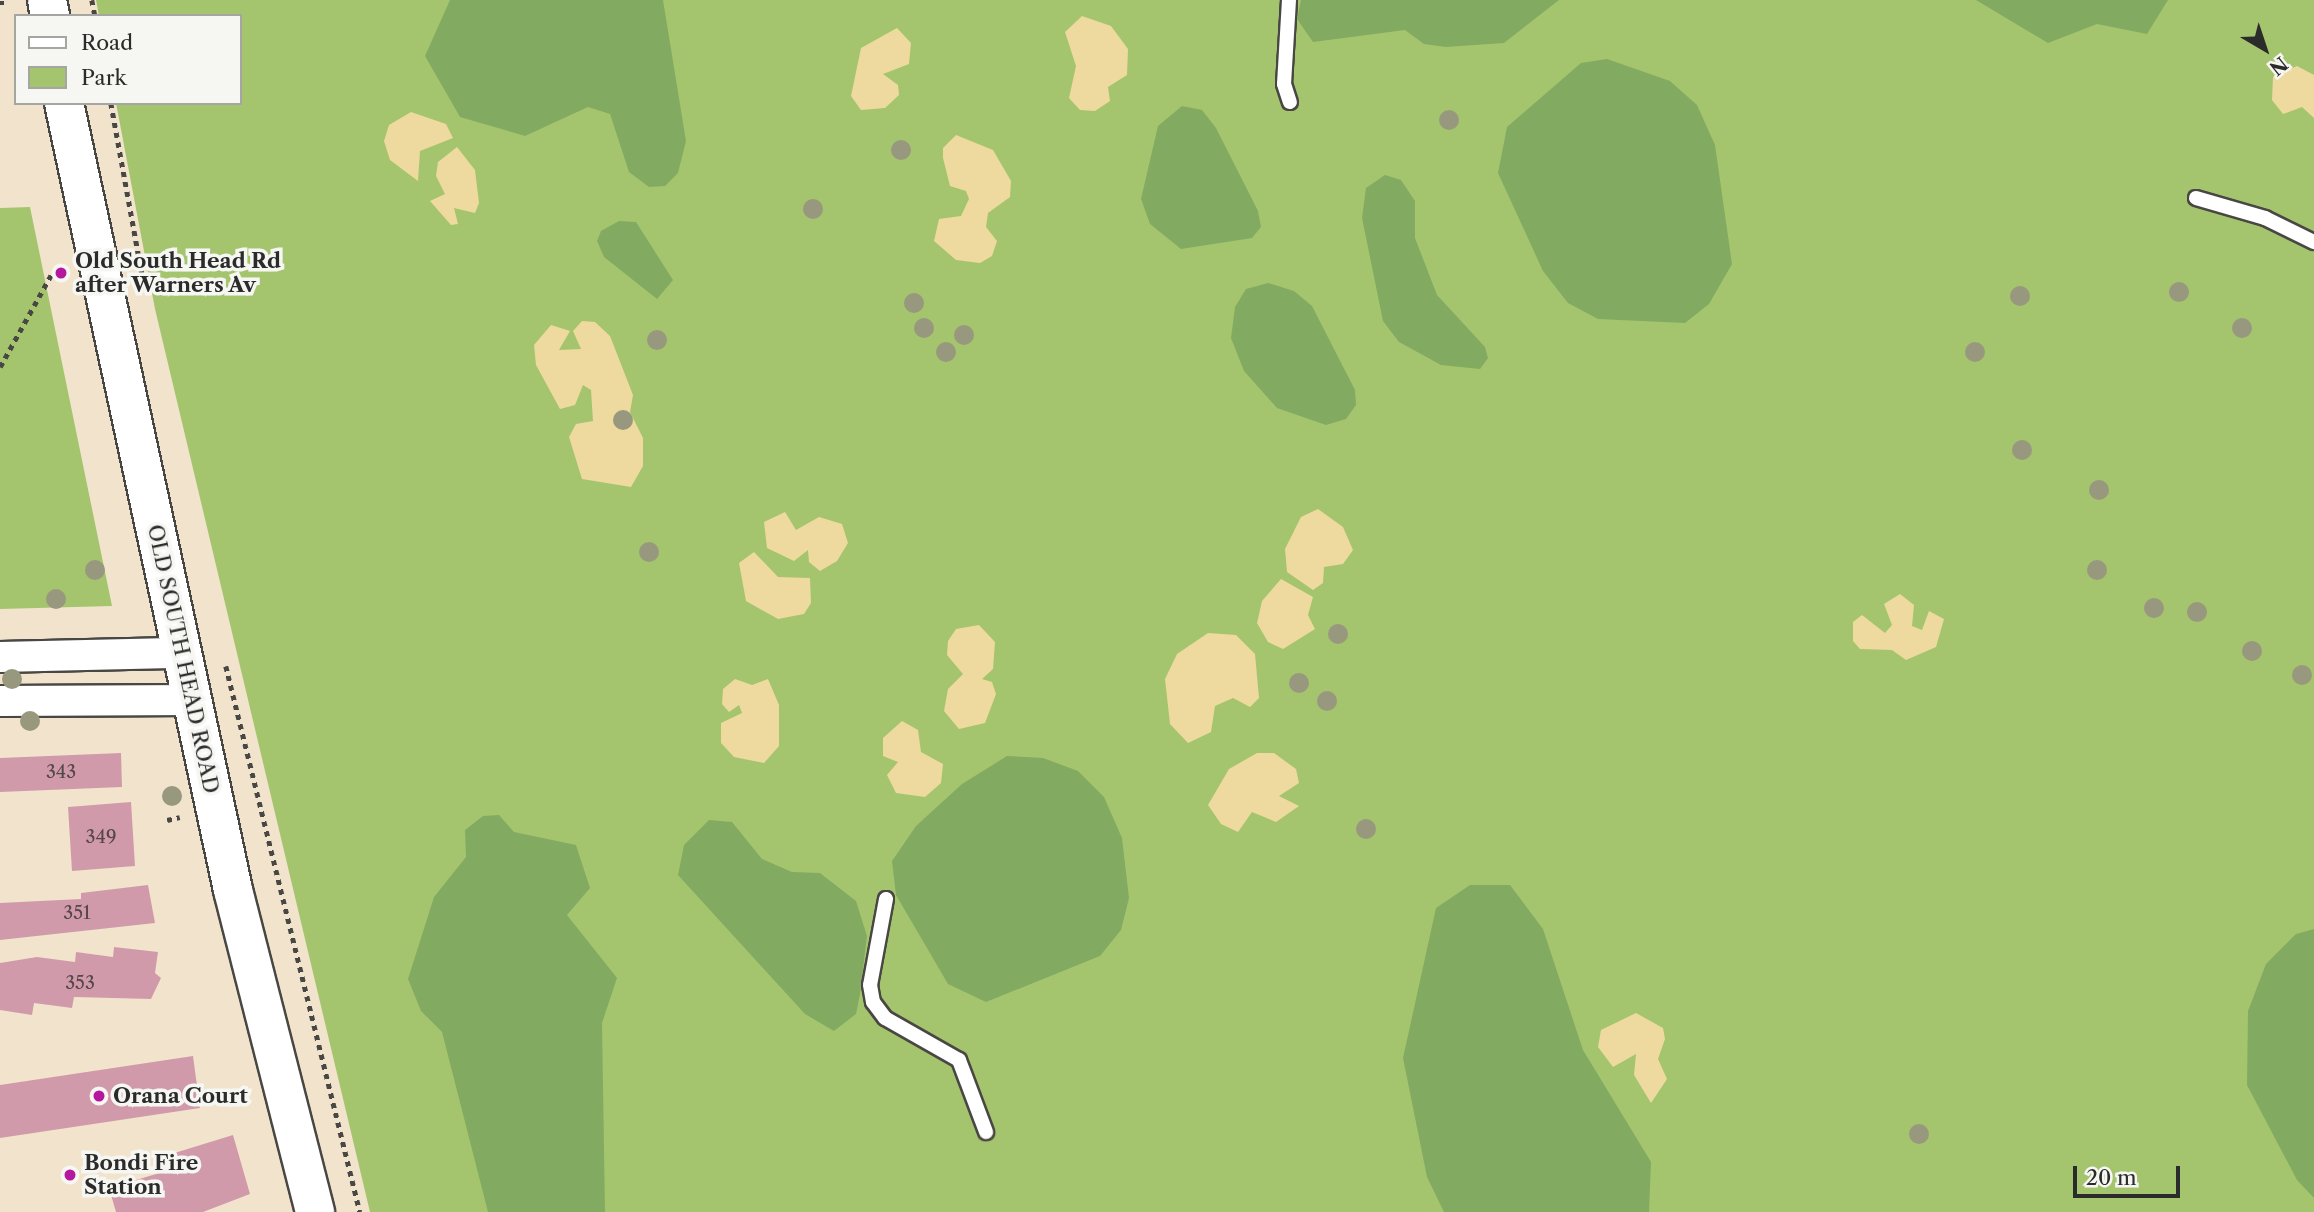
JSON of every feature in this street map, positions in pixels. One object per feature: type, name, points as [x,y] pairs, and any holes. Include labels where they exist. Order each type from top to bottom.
[{"type":"main road","name":"OLD SOUTH HEAD ROAD","points":[[64,105],[257,998],[313,1211]]},
{"type":"street","points":[[0,657],[183,653]]},
{"type":"street","points":[[0,701],[193,701]]},
{"type":"lane","points":[[1289,0],[1284,84],[1290,102]]},
{"type":"lane","points":[[2196,198],[2265,218],[2314,242]]},
{"type":"lane","points":[[886,899],[870,985],[873,1002],[885,1018],[959,1060],[986,1132]]},
{"type":"path","points":[[111,105],[146,294]]},
{"type":"path","points":[[0,367],[51,275]]},
{"type":"path","points":[[224,655],[360,1212]]},
{"type":"green space","points":[[96,0],[2314,0],[2314,1212],[370,1212],[155,309],[116,105],[242,105],[242,14],[99,14]]},
{"type":"green space","points":[[450,0],[663,0],[686,141],[678,173],[665,186],[649,187],[629,172],[610,114],[588,107],[525,136],[460,117],[425,56]]},
{"type":"green space","points":[[1301,0],[1559,0],[1504,43],[1446,47],[1424,44],[1405,30],[1313,42],[1297,19]]},
{"type":"green space","points":[[1976,0],[2168,0],[2147,34],[2097,24],[2048,43]]},
{"type":"green space","points":[[1607,59],[1670,81],[1697,105],[1715,145],[1732,264],[1709,304],[1685,323],[1598,319],[1568,303],[1543,271],[1498,173],[1507,127],[1581,63]]},
{"type":"green space","points":[[1182,106],[1202,110],[1216,128],[1258,211],[1261,227],[1252,238],[1181,249],[1150,224],[1141,199],[1158,126]]},
{"type":"green space","points":[[1385,175],[1401,180],[1415,201],[1415,238],[1437,295],[1485,347],[1488,358],[1480,369],[1441,365],[1399,342],[1383,321],[1362,218],[1366,188]]},
{"type":"green space","points":[[30,207],[112,606],[0,609],[0,208]]},
{"type":"green space","points":[[619,221],[636,222],[673,280],[657,299],[604,257],[597,241],[601,231]]},
{"type":"green space","points":[[1268,283],[1294,291],[1312,306],[1355,390],[1356,405],[1346,419],[1326,425],[1277,408],[1244,371],[1231,338],[1235,307],[1246,289]]},
{"type":"green space","points":[[1007,756],[1043,758],[1078,771],[1104,797],[1122,838],[1129,898],[1121,930],[1100,956],[986,1002],[948,984],[896,895],[892,861],[916,826],[962,784]]},
{"type":"green space","points":[[499,815],[514,832],[576,845],[590,888],[567,915],[617,978],[602,1023],[605,1212],[488,1212],[442,1032],[421,1011],[408,979],[434,897],[466,857],[465,830],[483,816]]},
{"type":"green space","points":[[709,820],[732,822],[762,859],[792,872],[820,873],[856,901],[867,936],[860,994],[856,1014],[834,1031],[805,1014],[678,875],[684,845]]},
{"type":"green space","points":[[1470,885],[1510,885],[1543,929],[1583,1050],[1651,1162],[1649,1212],[1444,1212],[1427,1177],[1403,1058],[1436,908]]},
{"type":"green space","points":[[2314,929],[2314,1198],[2297,1180],[2247,1085],[2248,1011],[2266,964],[2296,934]]},
{"type":"sand","points":[[1082,16],[1111,26],[1128,49],[1127,75],[1108,87],[1110,101],[1095,111],[1080,110],[1069,98],[1076,66],[1065,32]]},
{"type":"sand","points":[[897,28],[911,43],[909,64],[883,74],[898,85],[899,95],[885,108],[861,110],[851,96],[861,48]]},
{"type":"sand","points":[[2297,66],[2314,75],[2314,118],[2302,107],[2283,114],[2272,100],[2273,77]]},
{"type":"sand","points":[[411,112],[446,124],[453,138],[420,151],[418,181],[390,160],[384,141],[389,125]]},
{"type":"sand","points":[[956,135],[993,150],[1011,181],[1010,197],[988,213],[986,227],[997,241],[992,256],[980,263],[956,260],[934,241],[939,219],[961,216],[969,199],[966,191],[950,186],[943,158],[943,148]]},
{"type":"sand","points":[[457,147],[475,170],[479,203],[475,213],[454,208],[458,224],[451,225],[430,201],[445,194],[436,176],[438,162]]},
{"type":"sand","points":[[582,321],[595,322],[610,336],[633,395],[630,412],[643,438],[643,466],[631,487],[582,479],[569,437],[576,424],[593,421],[591,390],[583,385],[575,405],[560,409],[536,365],[534,345],[551,325],[570,331],[559,350],[581,349],[573,331]]},
{"type":"sand","points":[[1318,509],[1343,527],[1353,550],[1343,564],[1324,567],[1323,583],[1313,590],[1287,572],[1285,549],[1301,517]]},
{"type":"sand","points":[[785,512],[796,530],[819,517],[842,524],[848,543],[837,561],[820,571],[809,562],[808,550],[794,561],[767,548],[764,522]]},
{"type":"sand","points":[[754,552],[778,577],[810,578],[811,603],[804,614],[778,619],[746,601],[739,563]]},
{"type":"sand","points":[[1281,579],[1313,597],[1308,615],[1315,629],[1283,649],[1268,642],[1257,623],[1262,601]]},
{"type":"sand","points":[[1900,594],[1914,605],[1912,626],[1922,630],[1929,611],[1944,619],[1936,647],[1906,660],[1892,650],[1860,649],[1853,641],[1853,622],[1862,615],[1885,633],[1892,625],[1884,604]]},
{"type":"sand","points":[[979,625],[995,642],[993,669],[982,679],[992,682],[996,694],[985,723],[959,729],[944,711],[948,689],[963,674],[947,655],[948,641],[956,629]]},
{"type":"sand","points":[[1208,633],[1236,635],[1255,654],[1259,698],[1250,707],[1233,698],[1215,706],[1211,732],[1188,743],[1170,724],[1165,679],[1177,654]]},
{"type":"sand","points":[[735,679],[752,685],[768,679],[779,705],[779,746],[764,763],[734,757],[721,743],[721,723],[742,713],[739,705],[729,712],[722,704],[723,689]]},
{"type":"sand","points":[[902,721],[918,730],[921,752],[943,764],[941,783],[925,797],[896,793],[887,775],[898,762],[883,756],[883,738]]},
{"type":"sand","points":[[1257,753],[1274,753],[1296,769],[1299,783],[1279,796],[1299,806],[1276,822],[1252,812],[1238,832],[1221,824],[1208,805],[1229,769]]},
{"type":"sand","points":[[1636,1013],[1663,1028],[1665,1039],[1658,1059],[1667,1079],[1651,1103],[1634,1075],[1636,1054],[1613,1067],[1598,1047],[1601,1030]]},
{"type":"building","points":[[121,753],[122,787],[0,792],[0,758]]},
{"type":"building","points":[[131,802],[135,866],[72,871],[68,807]]},
{"type":"building","points":[[148,885],[155,923],[0,940],[0,903],[81,899],[81,893]]},
{"type":"building","points":[[114,947],[158,952],[155,973],[161,978],[151,999],[74,997],[72,1008],[34,1003],[32,1015],[0,1010],[0,963],[37,957],[75,962],[76,952],[113,957]]},
{"type":"building","name":"Orana Court","points":[[193,1056],[200,1108],[0,1138],[0,1085]]},
{"type":"building","points":[[233,1135],[250,1194],[203,1212],[116,1212],[109,1188],[173,1169],[168,1155]]},
{"type":"place","name":"Old South Head Rd after Warners Av","points":[[61,273]]},
{"type":"place","name":"Orana Court","points":[[99,1096]]},
{"type":"place","name":"Bondi Fire Station","points":[[70,1175]]}]
